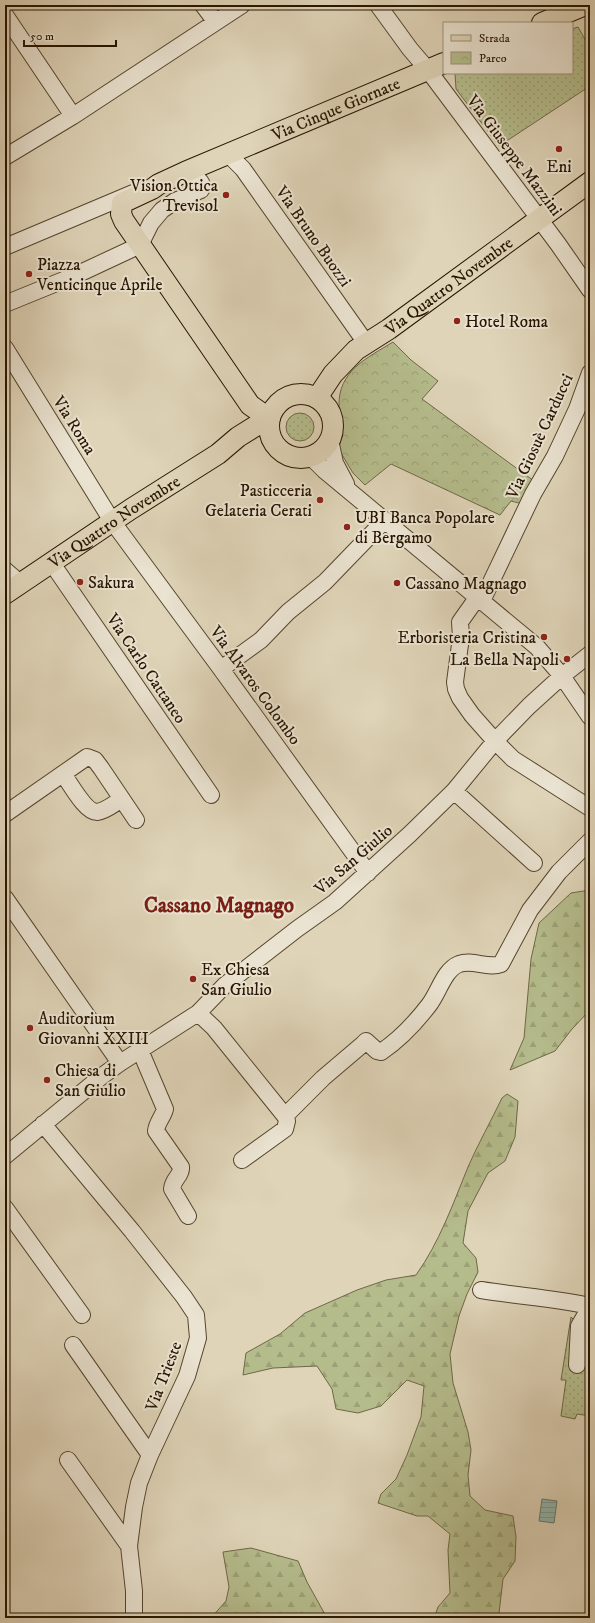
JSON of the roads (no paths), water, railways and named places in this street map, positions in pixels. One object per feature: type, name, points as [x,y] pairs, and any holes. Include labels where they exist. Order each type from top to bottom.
[{"type":"main road","points":[[544,22],[586,5]]},
{"type":"main road","name":"Via Cinque Giornate","points":[[228,154],[436,67]]},
{"type":"main road","points":[[228,154],[185,172],[125,201],[121,207],[121,214],[139,244],[250,405],[264,415],[270,416],[270,432],[275,445],[282,452],[291,457],[311,457],[326,447],[330,440],[333,431],[333,421],[325,404],[317,398]]},
{"type":"main road","name":"Via Quattro Novembre","points":[[12,588],[112,521],[224,450],[238,437],[270,416],[274,408],[289,396],[308,394],[317,398],[341,366],[356,350],[389,329],[590,182]]},
{"type":"main road","points":[[250,405],[253,428]]},
{"type":"main road","name":"Via Quattro Novembre","points":[[224,450],[256,443],[275,445]]},
{"type":"street","points":[[203,5],[215,21]]},
{"type":"street","points":[[5,157],[72,116],[215,21],[242,5]]},
{"type":"street","name":"Via Giuseppe Mazzini","points":[[378,5],[410,49],[436,67],[539,219],[590,290]]},
{"type":"street","points":[[5,15],[72,116]]},
{"type":"street","name":"Via Bruno Buozzi","points":[[228,154],[243,169],[366,343]]},
{"type":"street","points":[[5,304],[83,271],[132,249],[139,244],[145,237],[151,223],[162,210],[179,199],[202,190],[203,186],[201,181],[185,172]]},
{"type":"street","points":[[5,247],[124,196],[159,184]]},
{"type":"street","name":"Via Roma","points":[[5,348],[112,521]]},
{"type":"street","name":"Via Giosuè Carducci","points":[[590,373],[577,409],[555,456],[533,494],[480,600],[460,622],[461,637],[455,682],[460,698],[472,715],[513,759],[590,808]]},
{"type":"street","points":[[330,440],[335,463],[350,491]]},
{"type":"street","points":[[311,457],[324,470],[537,647],[562,676],[590,717]]},
{"type":"street","points":[[221,669],[261,640],[288,612],[325,582],[385,520]]},
{"type":"street","name":"Via Alvaros Colombo","points":[[112,521],[368,873]]},
{"type":"street","name":"Via Carlo Cattaneo","points":[[51,562],[211,795]]},
{"type":"street","points":[[5,570],[12,588]]},
{"type":"street","name":"Via San Giulio","points":[[5,1156],[120,1063],[198,1013],[225,985],[297,929],[335,902],[454,792],[495,741],[562,676],[590,654]]},
{"type":"street","points":[[5,814],[86,757],[95,760],[136,820]]},
{"type":"street","points":[[63,774],[87,807],[92,811],[99,812],[122,799]]},
{"type":"street","points":[[454,792],[534,863]]},
{"type":"street","points":[[285,1116],[323,1078],[363,1044],[366,1042],[377,1051],[381,1052],[400,1037],[429,1005],[448,971],[459,964],[470,962],[495,966],[501,964],[530,910],[559,872],[590,841]]},
{"type":"street","points":[[5,898],[120,1063]]},
{"type":"street","points":[[198,1013],[214,1028],[285,1116],[287,1121],[286,1129],[242,1160]]},
{"type":"street","points":[[140,1050],[165,1109],[164,1114],[157,1125],[156,1131],[181,1167],[180,1174],[172,1183],[172,1188],[188,1216]]},
{"type":"street","name":"Via Trieste","points":[[43,1124],[132,1231],[184,1297],[196,1315],[198,1338],[187,1376],[150,1455],[139,1483],[134,1507],[129,1546],[134,1591],[134,1618]]},
{"type":"street","points":[[5,1208],[82,1315]]},
{"type":"street","points":[[481,1290],[552,1300],[588,1310],[579,1326],[578,1366]]},
{"type":"street","points":[[73,1345],[150,1455]]},
{"type":"street","points":[[68,1460],[129,1546]]},
{"type":"water","points":[[542,1499],[557,1501],[554,1523],[539,1521]]},
{"type":"place","name":"Eni","points":[[559,149]]},
{"type":"place","name":"Vision Ottica Trevisol","points":[[226,195]]},
{"type":"place","name":"Piazza Venticinque Aprile","points":[[29,274]]},
{"type":"place","name":"Hotel Roma","points":[[457,321]]},
{"type":"place","name":"Pasticceria Gelateria Cerati","points":[[320,500]]},
{"type":"place","name":"UBI Banca Popolare di Bergamo","points":[[347,527]]},
{"type":"place","name":"Sakura","points":[[80,582]]},
{"type":"place","name":"Cassano Magnago","points":[[397,583]]},
{"type":"place","name":"Erboristeria Cristina","points":[[544,637]]},
{"type":"place","name":"La Bella Napoli","points":[[567,659]]},
{"type":"place","name":"Ex Chiesa San Giulio","points":[[193,979]]},
{"type":"place","name":"Auditorium Giovanni XXIII","points":[[30,1028]]},
{"type":"place","name":"Chiesa di San Giulio","points":[[47,1080]]},
{"type":"district","name":"Cassano Magnago","points":[[219,905]]}]
